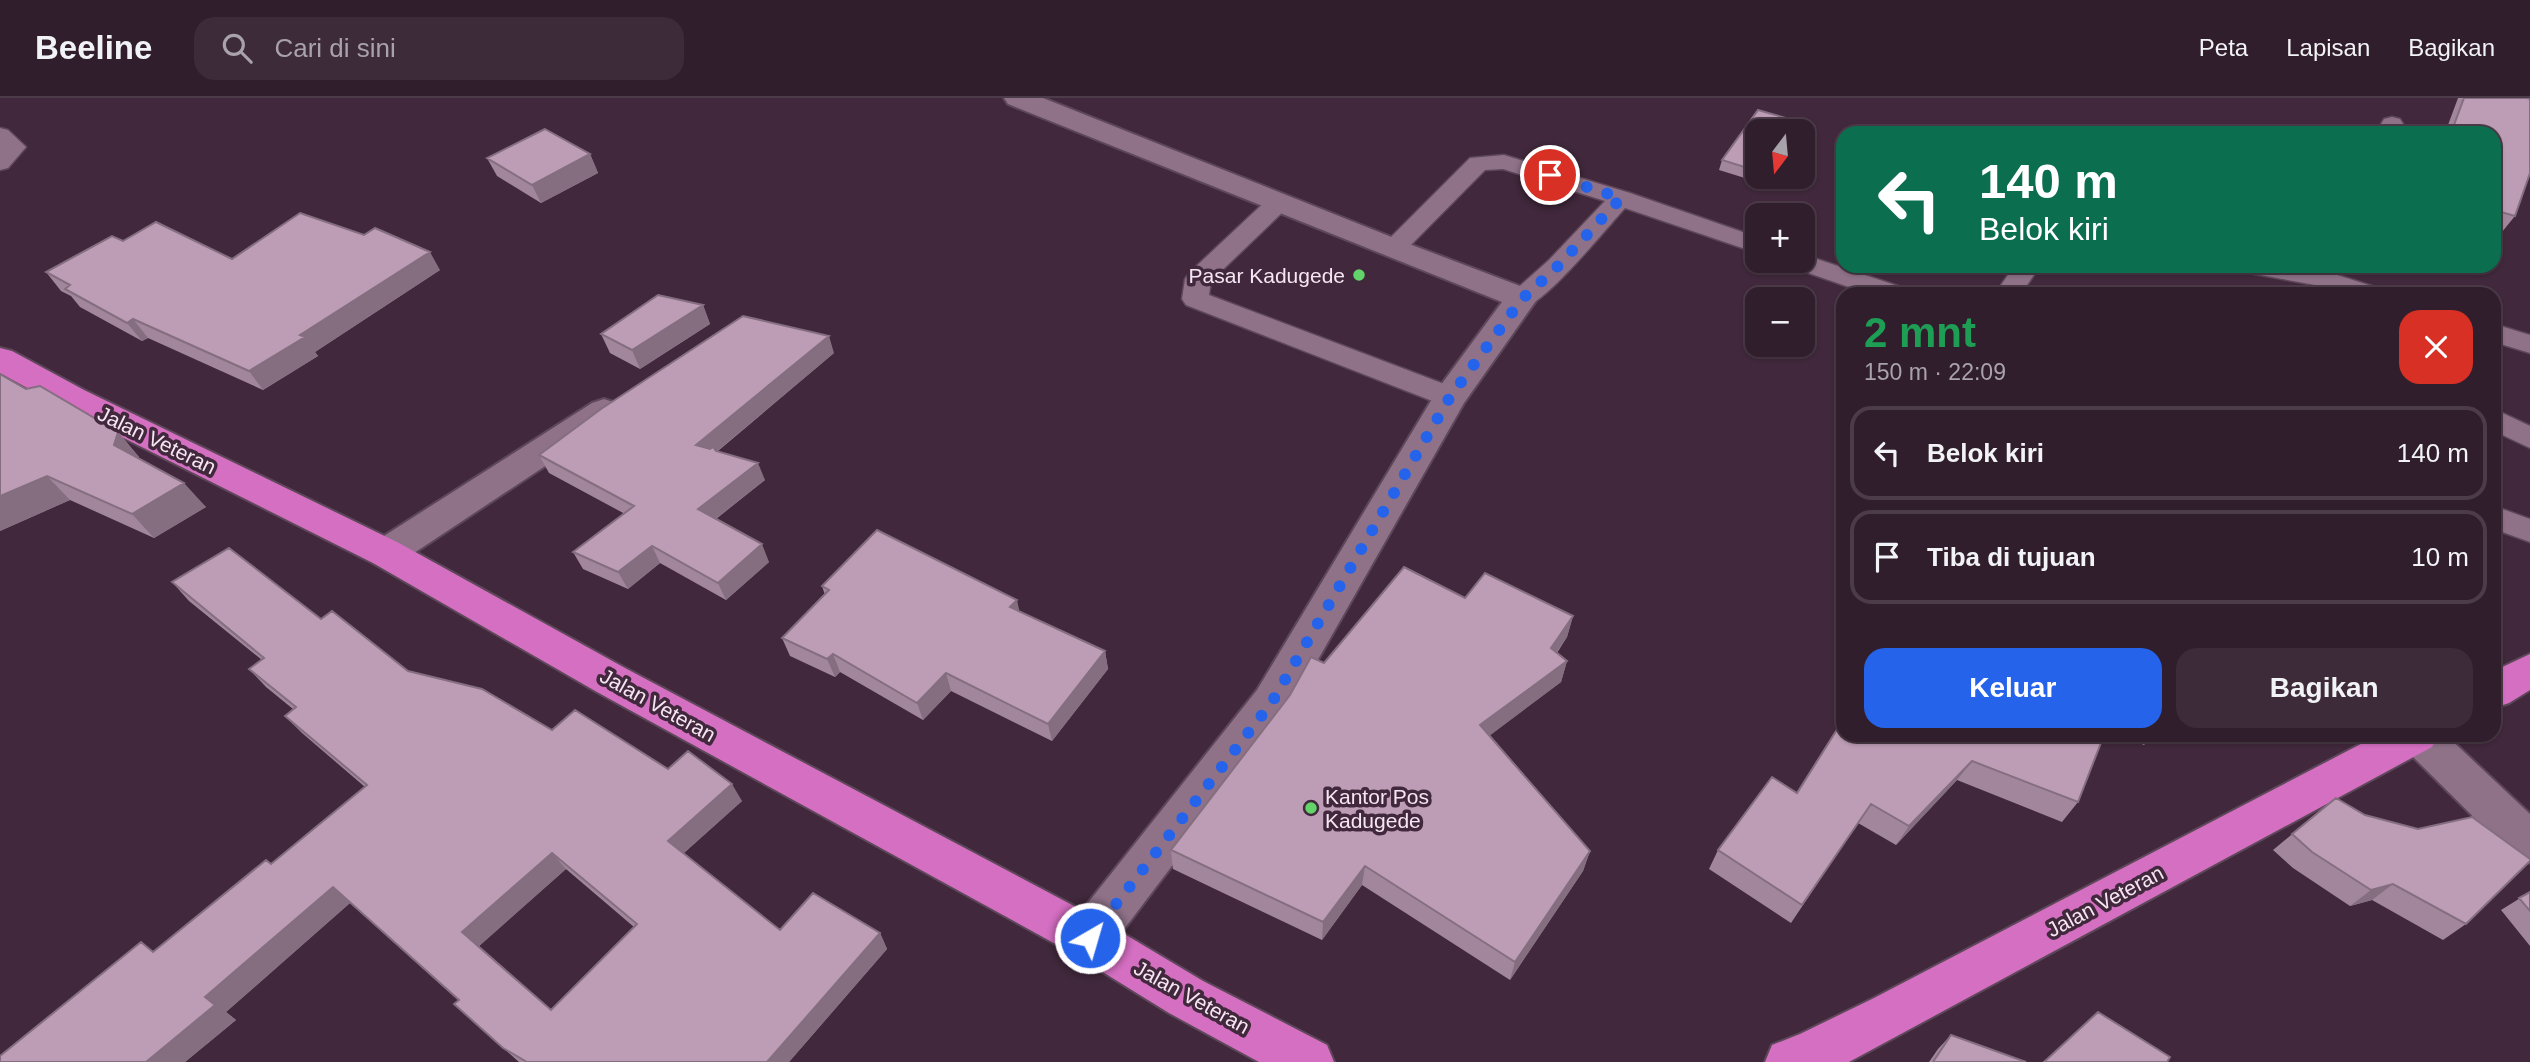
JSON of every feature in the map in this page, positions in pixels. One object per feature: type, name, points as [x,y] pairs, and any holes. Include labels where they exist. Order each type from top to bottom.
[{"type":"highway","name":"Jalan Veteran","points":[[0,359],[72,398],[386,553],[611,680],[1090,938],[1186,997],[1309,1062]]},
{"type":"highway","points":[[2501,687],[2530,670]]},
{"type":"highway","name":"Jalan Veteran","points":[[1798,1059],[1891,1015],[2404,742]]},
{"type":"street","points":[[1018,98],[1522,299],[1450,397],[1272,702],[1090,938]]},
{"type":"street","points":[[386,553],[636,390]]},
{"type":"street","points":[[2424,742],[2530,843]]},
{"type":"lane","points":[[0,135],[14,147],[0,163]]},
{"type":"lane","points":[[1393,249],[1478,163],[1486,161],[1504,162],[1621,198],[1745,241]]},
{"type":"lane","points":[[1522,299],[1558,266],[1621,198]]},
{"type":"lane","points":[[1278,203],[1198,279],[1195,299],[1450,397]]},
{"type":"lane","points":[[1815,266],[1875,287]]},
{"type":"lane","points":[[2324,273],[2354,287]]},
{"type":"lane","points":[[2501,335],[2530,344]]},
{"type":"lane","points":[[2501,423],[2530,438]]},
{"type":"lane","points":[[2501,520],[2530,531]]},
{"type":"building","points":[[2464,98],[2530,99],[2530,173],[2515,216],[2501,212],[2501,126],[2454,126]]},
{"type":"building","points":[[1758,110],[1790,119],[1752,119]]},
{"type":"building","points":[[1745,128],[1745,167],[1722,160]]},
{"type":"building","points":[[545,129],[590,154],[532,185],[487,158]]},
{"type":"building","points":[[300,213],[364,235],[375,228],[430,252],[300,335],[305,337],[249,371],[133,319],[127,323],[65,289],[70,285],[46,272],[112,236],[123,241],[156,222],[232,259]]},
{"type":"building","points":[[658,295],[703,305],[632,350],[601,334]]},
{"type":"building","points":[[743,316],[829,336],[696,445],[710,449],[713,447],[716,451],[758,463],[698,509],[762,544],[718,583],[652,546],[618,572],[573,552],[634,506],[539,455],[601,409]]},
{"type":"building","points":[[0,374],[26,389],[40,386],[118,432],[114,445],[184,483],[132,514],[47,476],[0,496]]},
{"type":"building","points":[[877,530],[1017,600],[1010,607],[1105,651],[1048,724],[946,673],[917,703],[833,654],[827,659],[782,638],[829,590],[822,586]]},
{"type":"building","points":[[229,548],[321,619],[332,611],[408,671],[482,689],[552,730],[575,710],[668,769],[688,751],[732,784],[668,841],[780,930],[813,893],[880,933],[767,1062],[527,1062],[503,1048],[454,1004],[459,1000],[333,887],[205,997],[215,1005],[146,1062],[0,1062],[0,1056],[141,942],[153,952],[266,860],[271,864],[367,785],[285,716],[296,707],[249,669],[264,658],[172,582]],"holes":[[[552,853],[637,924],[551,1010],[462,932]]]},
{"type":"building","points":[[1404,567],[1465,598],[1485,573],[1573,616],[1551,648],[1567,661],[1480,725],[1590,851],[1515,962],[1365,866],[1323,922],[1171,850],[1290,695],[1311,657],[1324,663]]},
{"type":"building","points":[[1836,731],[1836,742],[2101,742],[2078,802],[1972,761],[1909,826],[1871,804],[1802,905],[1718,850],[1772,777],[1797,793]]},
{"type":"building","points":[[2336,798],[2365,815],[2418,829],[2472,817],[2530,861],[2466,924],[2393,884],[2371,890],[2312,852],[2292,834]]},
{"type":"building","points":[[2530,892],[2530,911],[2519,898]]},
{"type":"building","points":[[2098,1012],[2170,1057],[2167,1062],[2044,1062]]},
{"type":"building","points":[[1951,1035],[2026,1062],[1933,1062]]},
{"type":"place","name":"Pasar Kadugede","points":[[1359,275]]},
{"type":"place","name":"Kantor Pos Kadugede","points":[[1311,808]]},
{"type":"route","points":[[1090,938],[1272,702],[1450,397],[1502,324],[1522,299],[1558,266],[1621,198],[1550,175]]}]
